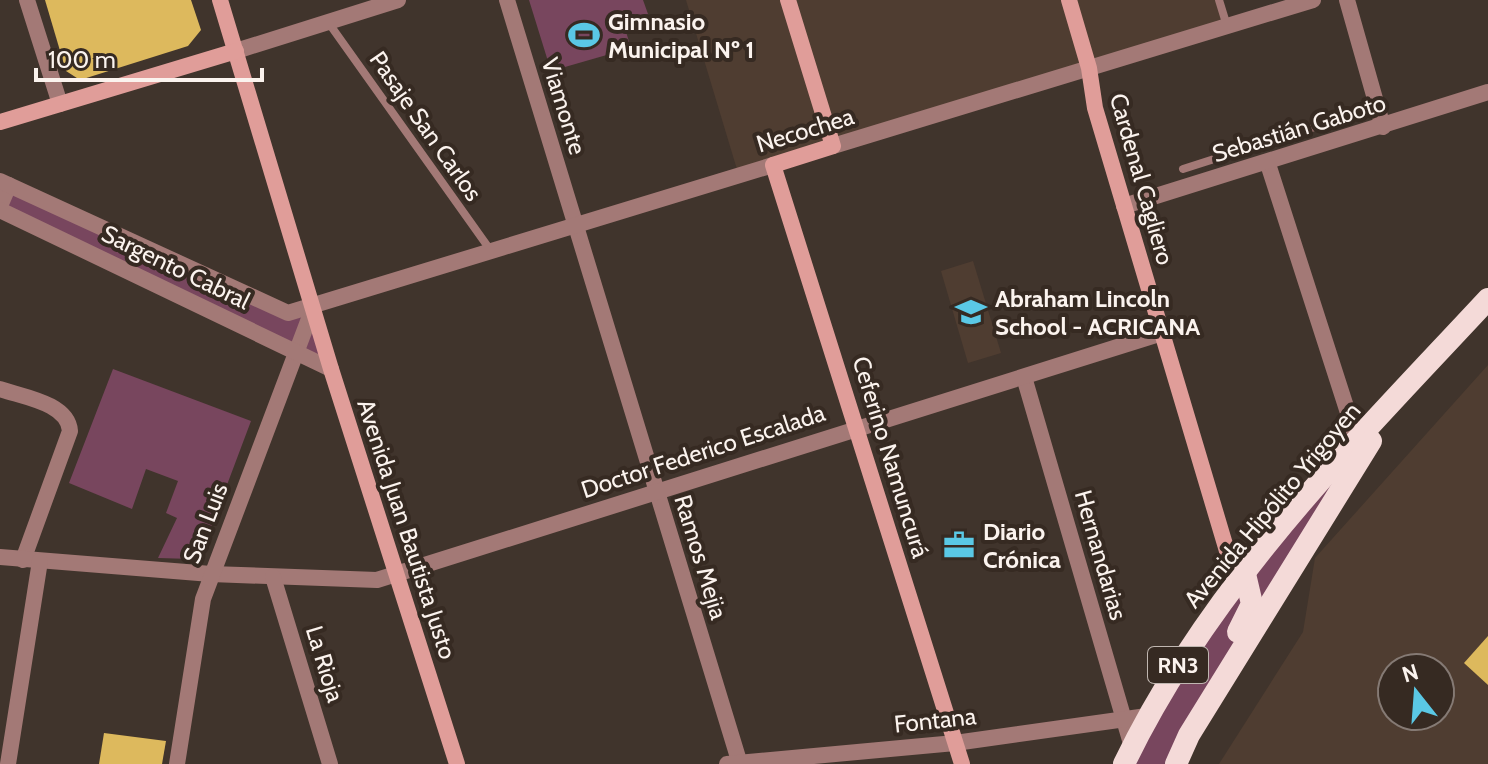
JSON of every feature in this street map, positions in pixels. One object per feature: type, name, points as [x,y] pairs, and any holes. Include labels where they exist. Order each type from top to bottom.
[{"type":"highway","name":"Avenida Hipólito Yrigoyen","points":[[1128,756],[1147,716],[1196,636],[1245,574],[1359,449],[1394,403],[1488,299]]},
{"type":"highway","points":[[1176,764],[1189,735],[1359,449]]},
{"type":"highway","points":[[1161,764],[1188,711],[1250,614],[1252,594],[1245,574]]},
{"type":"main road","name":"Avenida Juan Bautista Justo","points":[[220,0],[331,369],[457,764]]},
{"type":"main road","points":[[788,0],[833,146]]},
{"type":"main road","name":"Cardenal Cagliero","points":[[1069,0],[1089,68],[1095,108],[1227,551],[1245,574]]},
{"type":"main road","points":[[0,122],[236,51]]},
{"type":"main road","name":"Necochea","points":[[773,165],[833,146]]},
{"type":"main road","name":"Ceferino Namuncurá","points":[[773,165],[962,764]]},
{"type":"street","points":[[27,0],[60,104]]},
{"type":"street","points":[[236,51],[398,0]]},
{"type":"street","name":"Viamonte","points":[[507,0],[576,226]]},
{"type":"street","name":"Necochea","points":[[833,146],[1313,0]]},
{"type":"street","points":[[1347,0],[1383,127]]},
{"type":"street","name":"Sebastián Gaboto","points":[[1124,206],[1268,164],[1488,92]]},
{"type":"street","points":[[1268,164],[1359,449]]},
{"type":"street","name":"Necochea","points":[[4,183],[288,313],[313,308],[773,165]]},
{"type":"street","points":[[0,208],[4,183]]},
{"type":"street","name":"Sargento Cabral","points":[[0,208],[331,369]]},
{"type":"street","name":"Ramos Mejia","points":[[576,226],[735,763]]},
{"type":"street","name":"San Luis","points":[[177,764],[203,599],[313,308]]},
{"type":"street","name":"Doctor Federico Escalada","points":[[0,557],[211,574],[377,580],[1162,333]]},
{"type":"street","name":"Hernandarias","points":[[1024,377],[1125,721],[1128,756]]},
{"type":"street","points":[[0,389],[63,412],[70,421],[70,431],[31,560],[8,764]]},
{"type":"street","name":"La Rioja","points":[[273,577],[330,764]]},
{"type":"street","name":"Fontana","points":[[735,763],[955,743],[1147,716]]},
{"type":"lane","points":[[1219,0],[1227,26]]},
{"type":"lane","name":"Pasaje San Carlos","points":[[328,22],[491,252]]},
{"type":"lane","points":[[1183,169],[1378,107]]},
{"type":"shaded area","name":"Gimnasio Municipal Nº 1","points":[[529,0],[643,0],[648,14],[623,22],[631,48],[551,71]]},
{"type":"shaded area","points":[[686,0],[1219,0],[1227,26],[739,176]]},
{"type":"shaded area","points":[[0,181],[287,313],[313,308],[331,369],[0,210]]},
{"type":"shaded area","name":"Abraham Lincoln School - ACRICANA","points":[[973,261],[1001,353],[968,363],[941,271]]},
{"type":"shaded area","points":[[1488,365],[1488,764],[1219,764],[1303,632],[1315,558]]},
{"type":"shaded area","points":[[113,369],[251,421],[201,554],[192,559],[158,558],[177,518],[166,513],[178,481],[146,469],[132,509],[69,483]]},
{"type":"shaded area","points":[[1356,442],[1176,764],[1124,764],[1147,716]]},
{"type":"building","points":[[45,0],[191,0],[201,30],[188,46],[80,80],[66,71]]},
{"type":"building","points":[[1488,636],[1488,685],[1464,663]]},
{"type":"building","points":[[104,733],[166,741],[162,764],[99,764]]},
{"type":"place","name":"Gimnasio Municipal Nº 1","points":[[584,35]]},
{"type":"place","name":"Abraham Lincoln School - ACRICANA","points":[[971,312]]},
{"type":"place","name":"Diario Crónica","points":[[959,545]]}]
